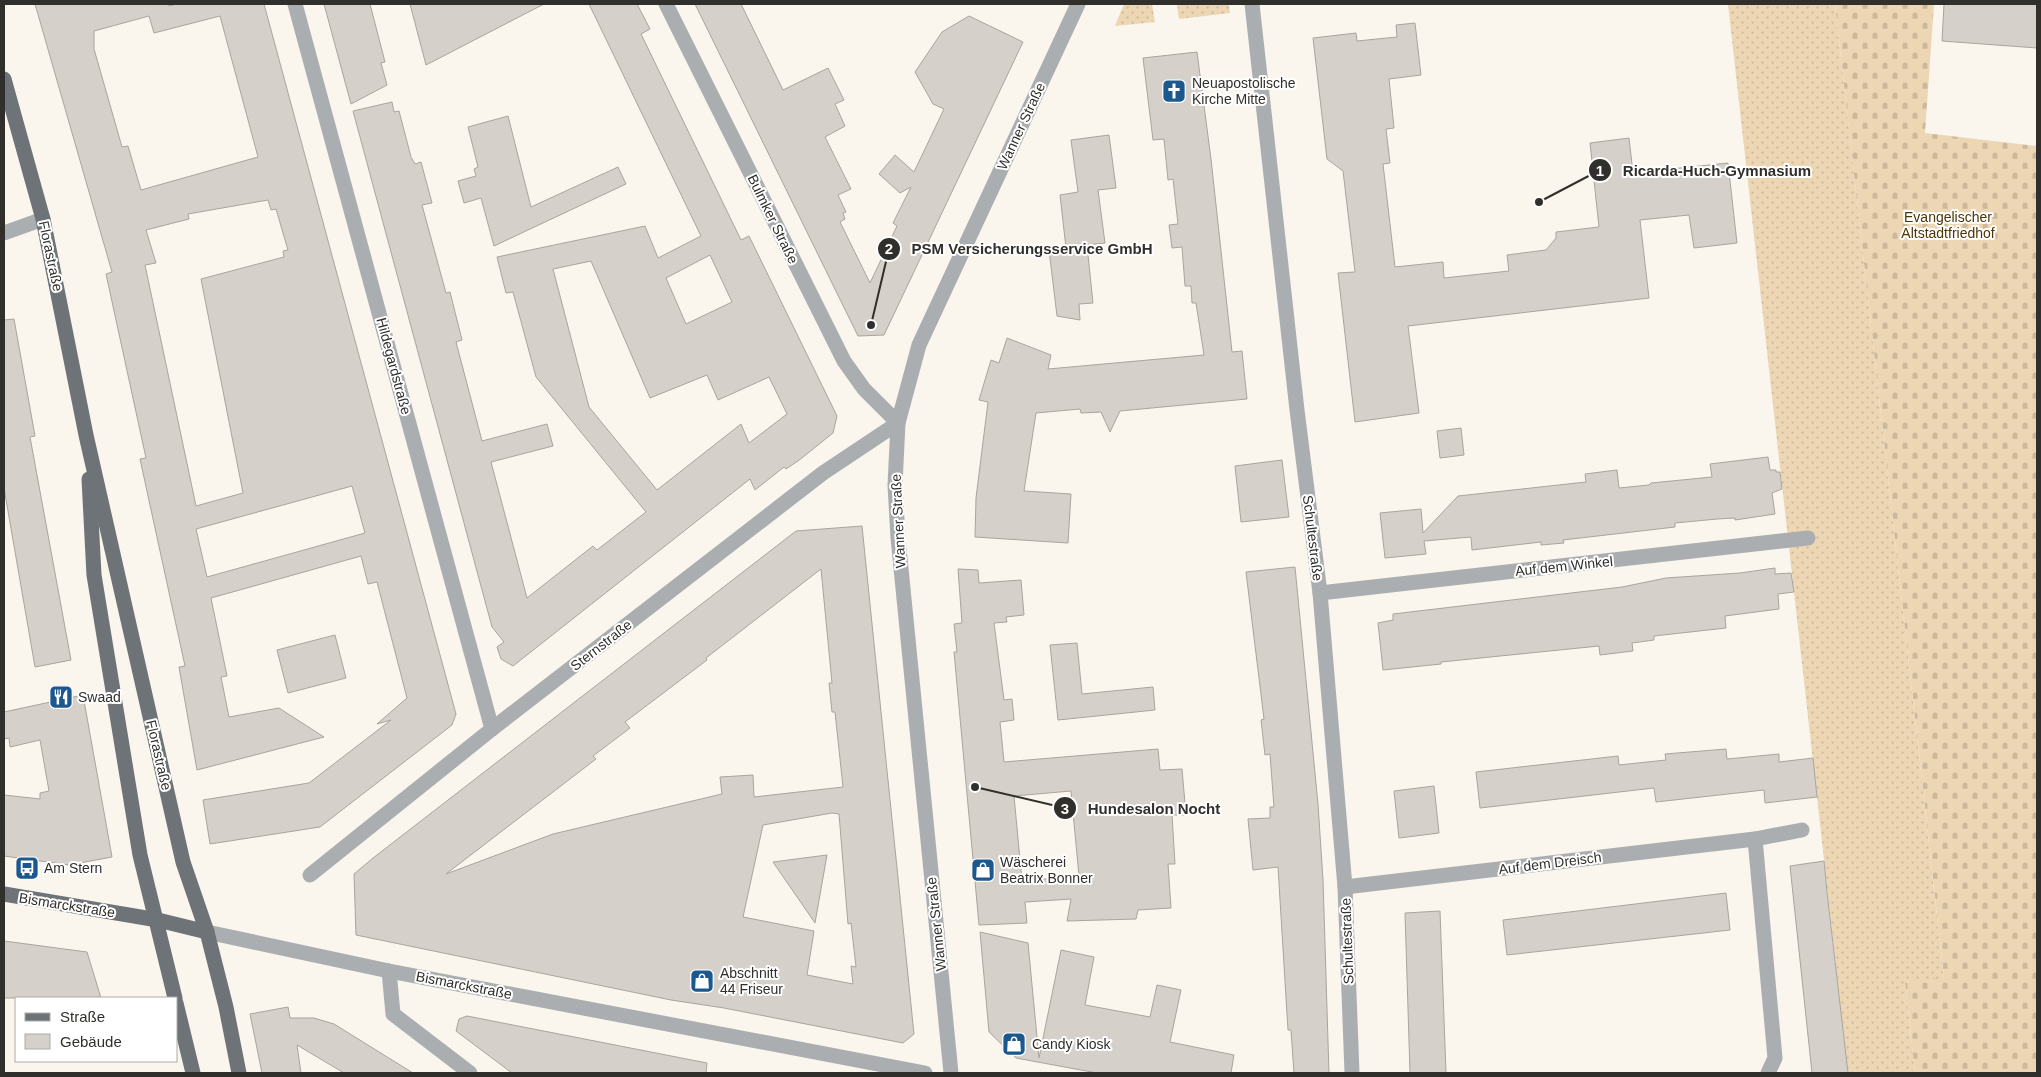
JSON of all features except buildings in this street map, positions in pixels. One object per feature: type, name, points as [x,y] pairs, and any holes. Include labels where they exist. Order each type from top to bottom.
[{"type":"main road","name":"Florastraße","points":[[4,79],[43,219],[86,435],[183,862],[207,932],[226,1007],[238,1073]]},
{"type":"main road","name":"Florastraße","points":[[86,435],[94,575],[140,855],[158,920],[175,997]]},
{"type":"main road","name":"Bismarckstraße","points":[[4,894],[158,920],[207,932]]},
{"type":"main road","points":[[178,1011],[193,1073]]},
{"type":"street","name":"Hildegardstraße","points":[[295,4],[492,729]]},
{"type":"street","name":"Bulmker Straße","points":[[666,4],[844,361],[864,389],[898,423]]},
{"type":"street","name":"Wanner Straße","points":[[950,1073],[898,538],[895,484],[898,423],[919,346],[1078,4]]},
{"type":"street","name":"Schultestraße","points":[[1252,4],[1297,410],[1320,593],[1345,887],[1352,1073]]},
{"type":"street","points":[[4,233],[43,219]]},
{"type":"street","name":"Sternstraße","points":[[310,875],[492,729],[823,473],[898,423]]},
{"type":"street","name":"Auf dem Winkel","points":[[1320,593],[1808,538]]},
{"type":"street","name":"Auf dem Dreisch","points":[[1345,887],[1755,839],[1802,830]]},
{"type":"street","points":[[1755,839],[1775,1058],[1768,1073]]},
{"type":"street","name":"Bismarckstraße","points":[[207,932],[388,971],[925,1073]]},
{"type":"street","points":[[388,971],[393,1014],[470,1073]]},
{"type":"green space","points":[[1124,4],[1152,4],[1155,22],[1115,26]]},
{"type":"green space","points":[[1177,4],[1229,4],[1230,13],[1179,19]]},
{"type":"green space","points":[[1728,4],[1835,4],[1944,978],[1905,982],[1915,1073],[1848,1073]]},
{"type":"green space","name":"Evangelischer Altstadtfriedhof","points":[[1835,4],[1934,4],[1925,133],[2037,146],[2037,1073],[1915,1073],[1905,982],[1944,977]]},
{"type":"place","name":"Neuapostolische Kirche Mitte","points":[[1174,91]]},
{"type":"place","name":"Ricarda-Huch-Gymnasium","points":[[1539,202]]},
{"type":"place","name":"PSM Versicherungsservice GmbH","points":[[871,325]]},
{"type":"place","name":"Swaad","points":[[61,697]]},
{"type":"place","name":"Hundesalon Nocht","points":[[975,787]]},
{"type":"place","name":"Am Stern","points":[[27,868]]},
{"type":"place","name":"Wäscherei Beatrix Bonner","points":[[983,870]]},
{"type":"place","name":"Abschnitt 44 Friseur","points":[[702,981]]},
{"type":"place","name":"Candy Kiosk","points":[[1014,1044]]}]
